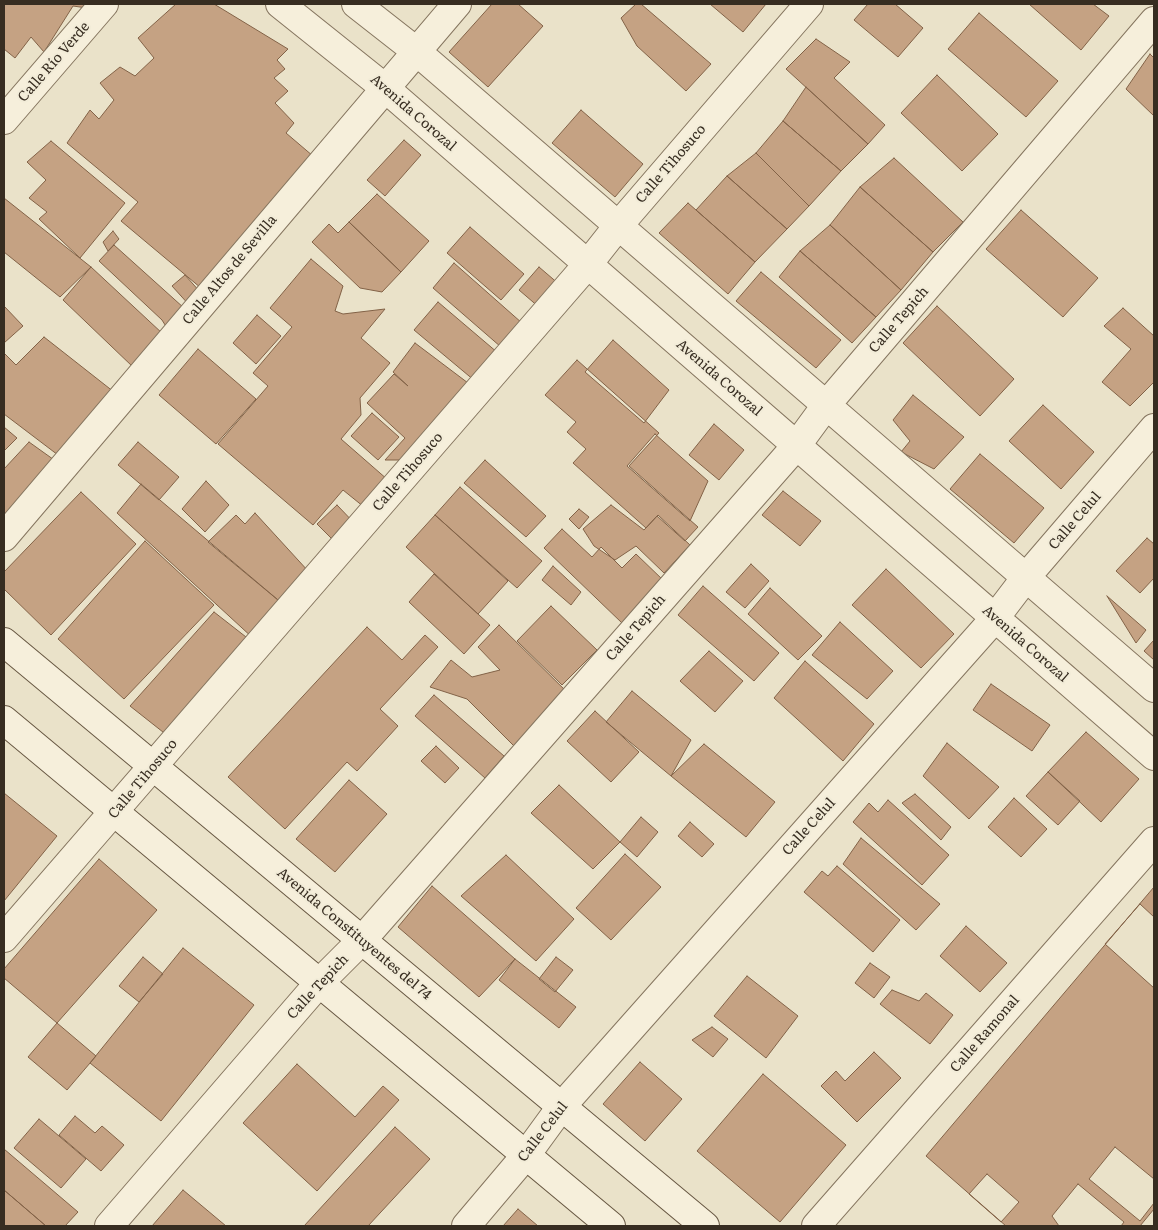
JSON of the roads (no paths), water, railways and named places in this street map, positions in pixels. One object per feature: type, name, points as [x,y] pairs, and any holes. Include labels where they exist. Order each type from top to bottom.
[{"type":"street","name":"Calle Río Verde","points":[[4,120],[104,4]]},
{"type":"street","name":"Avenida Corozal","points":[[280,4],[385,88],[1154,756]]},
{"type":"street","points":[[356,4],[416,51],[1027,576],[1154,688]]},
{"type":"street","name":"Calle Altos de Sevilla","points":[[4,537],[457,4]]},
{"type":"street","name":"Calle Tihosuco","points":[[4,938],[115,813],[153,766],[588,264],[618,226],[809,4]]},
{"type":"street","name":"Calle Tepich","points":[[109,1226],[319,983],[362,940],[797,445],[827,404],[1154,22]]},
{"type":"street","name":"Calle Celul","points":[[466,1226],[526,1155],[561,1107],[995,618],[1027,576],[1154,428]]},
{"type":"street","name":"Avenida Constituyentes del 74","points":[[4,642],[705,1226]]},
{"type":"street","points":[[4,720],[611,1226]]},
{"type":"street","name":"Calle Ramonal","points":[[816,1226],[1154,841]]}]
